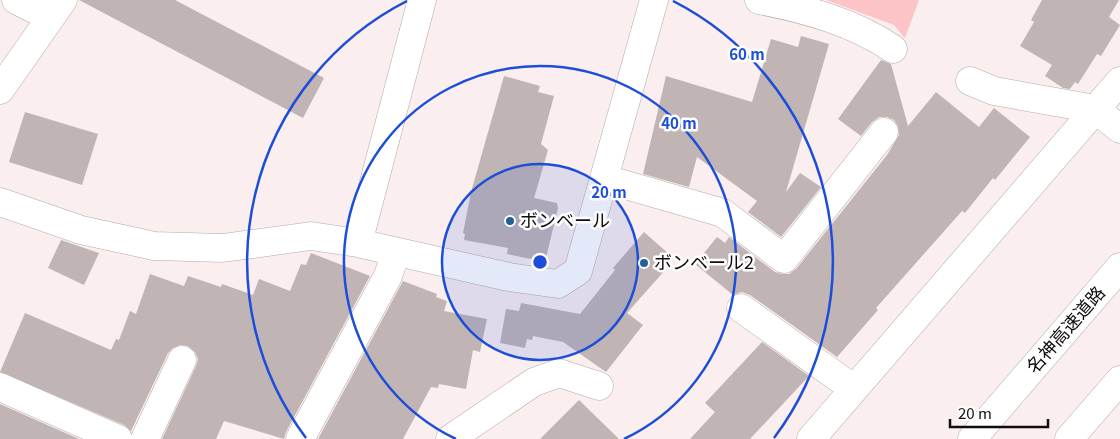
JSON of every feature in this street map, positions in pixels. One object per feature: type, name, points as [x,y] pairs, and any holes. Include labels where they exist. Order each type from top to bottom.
[{"type":"main road","points":[[0,90],[56,8],[16,0]]},
{"type":"main road","points":[[358,244],[422,0]]},
{"type":"main road","points":[[0,202],[80,230],[154,246],[223,248],[311,236],[358,244],[508,277],[558,284],[578,271],[654,0]]},
{"type":"main road","points":[[759,0],[788,5],[833,20],[874,36],[893,48]]},
{"type":"main road","points":[[970,81],[994,91],[1095,109],[1120,129]]},
{"type":"main road","points":[[812,439],[1120,81]]},
{"type":"main road","points":[[604,179],[723,213],[784,259],[884,132]]},
{"type":"main road","points":[[300,439],[388,276],[396,252]]},
{"type":"main road","name":"名神高速道路","points":[[972,439],[1120,267]]},
{"type":"main road","points":[[741,308],[854,389]]},
{"type":"main road","points":[[145,439],[182,360]]},
{"type":"main road","points":[[450,439],[534,382],[559,373],[600,386]]},
{"type":"main road","points":[[1069,439],[1120,380]]},
{"type":"main road","points":[[0,387],[118,439]]},
{"type":"shaded area","points":[[826,0],[919,0],[905,38],[894,25]]},
{"type":"building","points":[[79,0],[175,0],[324,78],[303,118]]},
{"type":"building","points":[[1042,0],[1119,0],[1109,17],[1120,25],[1101,56],[1097,54],[1078,84],[1075,82],[1070,89],[1063,88],[1045,76],[1052,65],[1020,46],[1034,22],[1031,20]]},
{"type":"building","points":[[801,36],[829,44],[786,192],[800,173],[821,187],[781,237],[748,212],[757,201],[697,157],[689,187],[643,174],[666,76],[752,102],[771,39],[798,47]]},
{"type":"building","points":[[881,60],[891,64],[908,126],[936,92],[979,127],[994,108],[1030,137],[995,180],[993,178],[965,213],[962,211],[876,308],[878,310],[837,357],[750,295],[742,292],[733,295],[695,264],[717,237],[725,243],[729,237],[775,272],[789,274],[796,269],[887,155],[899,135],[898,126],[894,120],[887,117],[879,117],[872,122],[861,136],[838,119]]},
{"type":"building","points":[[504,76],[540,86],[538,92],[554,96],[541,144],[548,150],[534,198],[557,203],[558,208],[545,262],[507,254],[508,248],[464,240],[465,234],[463,233],[471,192]]},
{"type":"building","points":[[25,112],[98,134],[82,185],[9,162]]},
{"type":"building","points":[[644,232],[670,255],[666,269],[627,313],[643,325],[606,372],[563,342],[533,336],[532,340],[527,339],[525,348],[500,343],[506,309],[519,311],[521,303],[580,314],[615,270],[613,268]]},
{"type":"building","points":[[61,240],[99,253],[84,285],[48,268]]},
{"type":"building","points":[[311,253],[370,276],[284,439],[224,421],[216,439],[162,439],[198,359],[195,352],[188,346],[180,345],[168,353],[131,431],[124,425],[0,372],[25,313],[111,350],[116,339],[119,340],[130,311],[136,314],[150,274],[184,286],[188,276],[221,287],[222,284],[253,295],[259,279],[290,291],[301,264],[306,265]]},
{"type":"building","points":[[403,281],[437,294],[436,297],[447,301],[444,311],[487,319],[480,352],[473,350],[466,389],[439,384],[438,388],[431,387],[403,439],[318,439]]},
{"type":"building","points":[[762,342],[809,376],[750,439],[690,439],[715,412],[705,403]]},
{"type":"building","points":[[579,400],[619,439],[540,439]]},
{"type":"building","points":[[0,404],[79,439],[0,439]]},
{"type":"place","name":"ボンベール","points":[[510,221]]},
{"type":"place","name":"ボンベール2","points":[[644,263]]}]
